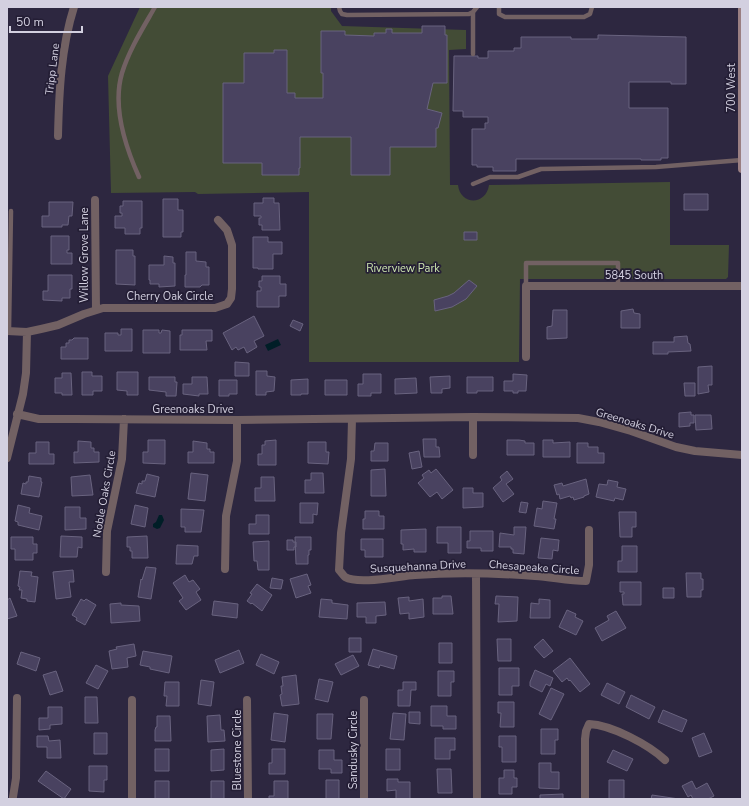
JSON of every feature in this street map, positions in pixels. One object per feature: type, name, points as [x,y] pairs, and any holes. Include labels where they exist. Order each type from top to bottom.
[{"type":"main road","name":"700 West","points":[[742,7],[742,169]]},
{"type":"street","name":"Tripp Lane","points":[[58,136],[58,101],[64,49],[74,7]]},
{"type":"street","name":"Willow Grove Lane","points":[[95,200],[96,310]]},
{"type":"street","name":"Cherry Oak Circle","points":[[96,310],[111,308],[215,308],[227,304],[231,298],[232,289],[232,245],[227,230],[218,220]]},
{"type":"street","points":[[526,286],[526,357]]},
{"type":"street","name":"5845 South","points":[[526,286],[742,286]]},
{"type":"street","points":[[8,331],[27,332],[58,325],[96,310]]},
{"type":"street","points":[[7,458],[26,373],[27,332]]},
{"type":"street","name":"Greenoaks Drive","points":[[17,414],[39,419],[124,420],[473,417],[578,418],[631,431],[676,447],[695,451],[742,455]]},
{"type":"street","points":[[473,417],[473,455]]},
{"type":"street","name":"Susquehanna Drive","points":[[352,419],[351,459],[341,533],[339,570],[345,577],[355,580],[428,574],[476,574],[477,799]]},
{"type":"street","name":"Noble Oaks Circle","points":[[106,572],[107,531],[122,458],[124,420]]},
{"type":"street","points":[[225,569],[226,516],[237,461],[237,420]]},
{"type":"street","name":"Chesapeake Circle","points":[[476,574],[537,576],[567,581],[586,581],[589,565],[588,530]]},
{"type":"street","points":[[13,797],[16,778],[17,698]]},
{"type":"street","points":[[132,700],[132,799]]},
{"type":"street","name":"Bluestone Circle","points":[[248,700],[248,799]]},
{"type":"street","name":"Sandusky Circle","points":[[364,700],[364,799]]},
{"type":"street","points":[[585,799],[585,739],[589,724],[606,726],[648,747],[665,760]]},
{"type":"lane","points":[[139,177],[124,136],[119,113],[118,90],[122,73],[130,53],[155,7]]},
{"type":"lane","points":[[339,7],[342,14],[347,15],[469,14],[477,7]]},
{"type":"lane","points":[[499,7],[500,14],[505,17],[584,17],[590,14],[592,7]]},
{"type":"lane","points":[[473,12],[473,54]]},
{"type":"lane","points":[[474,184],[490,177],[518,177],[542,168],[656,167],[742,160]]},
{"type":"lane","points":[[8,331],[10,211]]},
{"type":"lane","points":[[526,286],[526,262],[618,263],[618,286]]},
{"type":"green space","name":"Riverview Park","points":[[140,7],[331,7],[331,11],[342,26],[466,30],[466,49],[449,50],[450,185],[458,185],[460,192],[468,199],[478,200],[487,192],[489,185],[670,182],[670,245],[729,245],[728,277],[726,279],[520,279],[519,362],[309,362],[309,192],[198,194],[195,192],[111,193],[108,76]]},
{"type":"water","points":[[278,339],[281,345],[268,351],[265,345]]},
{"type":"water","points":[[159,515],[162,515],[164,520],[160,528],[157,529],[153,527],[153,524],[156,522]]},
{"type":"building","points":[[422,26],[445,26],[445,35],[447,35],[447,83],[433,83],[427,109],[442,113],[438,128],[436,128],[436,147],[390,147],[390,175],[351,175],[351,137],[300,137],[299,175],[262,175],[262,163],[223,163],[223,83],[244,83],[244,53],[274,53],[274,50],[287,50],[287,93],[295,93],[295,98],[323,98],[323,73],[321,73],[321,31],[345,31],[345,35],[374,36],[374,33],[386,33],[386,29],[392,29],[392,33],[422,33]]},
{"type":"building","points":[[598,35],[686,37],[686,84],[671,84],[671,82],[629,82],[629,108],[668,108],[668,158],[661,158],[661,160],[516,159],[516,171],[493,171],[493,167],[477,167],[477,165],[472,165],[472,129],[485,129],[485,123],[488,123],[488,117],[463,117],[463,111],[453,111],[454,56],[478,56],[478,58],[488,58],[488,51],[514,51],[514,48],[521,48],[521,37],[571,37],[571,39],[598,39]]},
{"type":"building","points":[[684,194],[708,194],[708,210],[684,210]]},
{"type":"building","points":[[263,198],[274,198],[274,203],[279,203],[280,230],[262,230],[262,225],[259,225],[259,218],[261,218],[261,216],[254,216],[254,203],[263,203]]},
{"type":"building","points":[[163,199],[178,199],[178,210],[183,210],[183,232],[181,232],[181,237],[163,237]]},
{"type":"building","points":[[123,201],[142,201],[142,228],[140,228],[140,234],[125,234],[125,228],[115,228],[115,216],[122,216],[122,213],[120,213],[120,206],[123,206]]},
{"type":"building","points":[[49,202],[73,202],[72,216],[69,216],[68,225],[62,225],[62,227],[42,227],[42,216],[49,216]]},
{"type":"building","points":[[464,232],[477,232],[477,240],[464,240]]},
{"type":"building","points":[[51,236],[69,236],[69,250],[67,250],[67,253],[72,253],[72,264],[51,264]]},
{"type":"building","points":[[253,237],[268,237],[268,242],[282,242],[282,254],[273,254],[273,269],[253,268]]},
{"type":"building","points":[[116,250],[133,250],[133,256],[135,256],[135,285],[116,284]]},
{"type":"building","points":[[186,252],[196,252],[196,261],[206,262],[206,267],[209,267],[209,285],[202,285],[200,287],[185,287]]},
{"type":"building","points":[[164,256],[173,257],[173,263],[175,263],[175,286],[159,287],[159,284],[150,284],[149,265],[164,265]]},
{"type":"building","points":[[48,275],[72,275],[72,289],[70,289],[70,298],[62,298],[62,301],[43,300],[43,291],[48,291]]},
{"type":"building","points":[[262,276],[280,276],[280,284],[286,284],[286,296],[279,296],[279,307],[257,307],[257,291],[261,291],[259,281],[262,281]]},
{"type":"building","points":[[469,280],[477,286],[466,299],[452,307],[435,311],[434,300],[454,293]]},
{"type":"building","points":[[633,309],[634,313],[640,314],[640,328],[621,328],[621,311]]},
{"type":"building","points":[[553,310],[567,310],[567,338],[547,339],[547,327],[552,326]]},
{"type":"building","points":[[254,316],[264,336],[254,341],[257,347],[247,353],[244,347],[238,350],[236,347],[232,350],[223,333]]},
{"type":"building","points":[[293,320],[303,324],[300,331],[290,326]]},
{"type":"building","points":[[121,329],[132,329],[132,351],[105,351],[105,333],[118,333],[118,335],[121,335]]},
{"type":"building","points":[[143,330],[159,330],[159,333],[161,333],[162,330],[170,331],[170,353],[143,353]]},
{"type":"building","points":[[182,330],[212,330],[212,341],[206,341],[207,350],[180,350],[180,335],[182,335]]},
{"type":"building","points":[[687,336],[691,351],[653,354],[653,342],[674,342],[674,337]]},
{"type":"building","points":[[74,338],[88,338],[88,359],[61,359],[61,347],[66,347],[66,343],[69,343],[69,340]]},
{"type":"building","points":[[235,362],[249,363],[249,376],[235,376]]},
{"type":"building","points":[[712,366],[712,385],[708,385],[709,392],[698,394],[698,367]]},
{"type":"building","points":[[256,371],[267,371],[267,376],[275,377],[274,391],[266,392],[266,395],[256,395]]},
{"type":"building","points":[[82,372],[92,372],[92,376],[102,376],[102,391],[93,391],[93,395],[82,395]]},
{"type":"building","points":[[117,372],[138,372],[138,395],[127,395],[127,391],[117,390]]},
{"type":"building","points":[[62,373],[71,373],[72,395],[55,393],[55,378],[62,378]]},
{"type":"building","points":[[363,374],[381,374],[381,393],[371,393],[371,396],[358,396],[358,384],[363,384]]},
{"type":"building","points":[[513,374],[527,375],[526,391],[518,391],[518,393],[513,393],[513,391],[504,391],[504,381],[513,381]]},
{"type":"building","points":[[450,376],[450,388],[442,389],[442,393],[431,393],[430,377]]},
{"type":"building","points":[[149,377],[175,377],[175,382],[177,382],[176,396],[166,396],[166,392],[149,390]]},
{"type":"building","points":[[192,377],[207,377],[208,394],[199,394],[199,396],[183,394],[183,384],[192,384]]},
{"type":"building","points":[[467,377],[493,377],[493,391],[477,391],[477,393],[467,393]]},
{"type":"building","points":[[416,378],[417,393],[395,394],[395,379]]},
{"type":"building","points":[[308,379],[308,394],[291,395],[291,380]]},
{"type":"building","points":[[219,380],[237,380],[237,394],[219,396]]},
{"type":"building","points":[[325,380],[347,380],[347,395],[325,395]]},
{"type":"building","points":[[684,383],[695,383],[695,396],[685,396]]},
{"type":"building","points":[[691,412],[691,415],[694,415],[694,423],[690,423],[690,426],[679,427],[679,413]]},
{"type":"building","points":[[695,415],[711,415],[712,429],[696,430]]},
{"type":"building","points":[[423,439],[436,439],[436,447],[439,447],[440,457],[424,457]]},
{"type":"building","points":[[148,440],[165,440],[165,464],[143,463],[143,452],[148,452]]},
{"type":"building","points":[[276,440],[276,465],[258,465],[258,454],[262,454],[262,445],[265,445],[265,441]]},
{"type":"building","points":[[507,440],[519,440],[525,441],[525,443],[534,443],[534,455],[507,455]]},
{"type":"building","points":[[543,440],[553,440],[553,443],[570,442],[570,457],[543,457]]},
{"type":"building","points":[[78,441],[91,442],[91,448],[94,448],[94,452],[99,452],[99,462],[74,463],[74,452],[78,452]]},
{"type":"building","points":[[193,441],[207,443],[207,449],[210,449],[210,452],[214,452],[214,463],[188,463],[188,452],[193,452]]},
{"type":"building","points":[[36,442],[49,442],[49,454],[54,454],[54,464],[29,464],[29,453],[36,453]]},
{"type":"building","points":[[308,442],[326,442],[326,452],[329,452],[328,464],[308,463]]},
{"type":"building","points":[[375,443],[388,443],[388,461],[371,461],[371,451],[374,451]]},
{"type":"building","points":[[577,443],[588,443],[588,447],[598,447],[598,453],[604,453],[604,463],[577,463]]},
{"type":"building","points":[[419,451],[422,467],[412,469],[409,453]]},
{"type":"building","points":[[385,469],[386,496],[371,496],[371,470]]},
{"type":"building","points":[[436,469],[453,490],[442,499],[437,492],[430,497],[418,483],[424,478],[422,475],[429,470],[431,473]]},
{"type":"building","points":[[507,471],[513,479],[506,484],[514,494],[503,502],[493,488],[502,480],[500,477]]},
{"type":"building","points":[[191,473],[208,475],[205,501],[188,499]]},
{"type":"building","points":[[311,473],[323,473],[324,493],[305,493],[305,480],[311,480]]},
{"type":"building","points":[[147,474],[159,477],[155,497],[136,493],[139,483],[142,484],[142,481],[145,481]]},
{"type":"building","points":[[90,475],[93,495],[72,496],[71,477]]},
{"type":"building","points":[[29,476],[41,478],[42,482],[39,497],[21,494],[23,483],[26,484],[26,482],[28,482]]},
{"type":"building","points":[[261,477],[274,477],[275,501],[255,501],[255,488],[261,488]]},
{"type":"building","points":[[586,479],[589,494],[584,497],[574,500],[573,497],[571,498],[570,496],[560,499],[559,494],[557,495],[554,485],[562,483],[563,486]]},
{"type":"building","points":[[608,480],[618,482],[617,487],[626,489],[623,500],[615,498],[614,501],[596,497],[599,484],[607,485]]},
{"type":"building","points":[[463,488],[473,488],[473,493],[483,493],[483,507],[463,508]]},
{"type":"building","points":[[543,501],[557,503],[554,529],[534,526],[537,508],[542,509]]},
{"type":"building","points":[[521,502],[528,503],[526,513],[519,512]]},
{"type":"building","points":[[300,503],[318,503],[317,515],[313,514],[313,523],[300,523]]},
{"type":"building","points":[[18,505],[30,508],[29,513],[42,516],[39,530],[18,525],[18,522],[15,521]]},
{"type":"building","points":[[135,505],[148,508],[145,527],[131,524]]},
{"type":"building","points":[[65,507],[80,507],[80,518],[86,518],[86,529],[65,530]]},
{"type":"building","points":[[181,509],[204,510],[201,532],[185,532],[185,527],[181,527]]},
{"type":"building","points":[[365,511],[379,511],[379,516],[384,516],[384,529],[363,529]]},
{"type":"building","points":[[619,512],[636,512],[636,527],[632,527],[632,537],[620,537]]},
{"type":"building","points":[[256,515],[269,515],[269,534],[249,534],[249,524],[256,524]]},
{"type":"building","points":[[437,527],[461,527],[461,553],[448,553],[448,543],[437,543]]},
{"type":"building","points":[[514,527],[526,527],[524,554],[513,553],[513,549],[511,549],[511,547],[499,547],[500,533],[514,535]]},
{"type":"building","points":[[426,529],[426,552],[414,552],[414,549],[403,550],[403,544],[401,544],[401,530]]},
{"type":"building","points":[[470,531],[493,531],[493,551],[481,551],[481,548],[467,548],[467,541],[470,541]]},
{"type":"building","points":[[61,536],[82,537],[82,548],[78,547],[77,557],[60,557]]},
{"type":"building","points":[[147,536],[148,558],[132,558],[132,551],[130,551],[130,547],[127,547],[127,537]]},
{"type":"building","points":[[11,537],[33,537],[33,544],[37,544],[37,553],[33,553],[33,560],[15,560],[15,549],[11,549]]},
{"type":"building","points":[[295,537],[311,537],[311,550],[309,550],[308,564],[296,564]]},
{"type":"building","points":[[541,538],[559,540],[558,551],[553,550],[552,559],[538,558]]},
{"type":"building","points":[[361,539],[383,539],[383,557],[365,557],[365,550],[361,550]]},
{"type":"building","points":[[287,540],[293,540],[293,542],[296,542],[296,547],[294,547],[294,550],[287,550]]},
{"type":"building","points":[[269,541],[269,570],[258,570],[257,561],[254,561],[253,542]]},
{"type":"building","points":[[177,545],[198,546],[198,556],[194,556],[192,564],[176,564]]},
{"type":"building","points":[[622,546],[637,546],[637,572],[618,572],[618,561],[622,561]]},
{"type":"building","points":[[146,567],[156,568],[151,599],[138,597],[141,579],[142,580]]},
{"type":"building","points":[[73,570],[74,582],[69,582],[71,597],[56,599],[53,572]]},
{"type":"building","points":[[20,571],[32,572],[31,576],[38,577],[35,602],[27,601],[27,599],[21,598],[22,590],[19,590],[20,587],[18,586]]},
{"type":"building","points":[[686,573],[701,573],[701,579],[703,579],[703,590],[701,590],[701,597],[687,597]]},
{"type":"building","points":[[307,574],[311,585],[308,586],[311,593],[296,598],[290,579]]},
{"type":"building","points":[[185,575],[189,582],[193,580],[200,589],[196,592],[201,600],[186,610],[179,601],[183,598],[173,583]]},
{"type":"building","points":[[272,578],[283,580],[281,589],[270,588]]},
{"type":"building","points":[[620,582],[641,582],[641,605],[623,605],[622,594],[624,594],[624,592],[620,592]]},
{"type":"building","points":[[257,584],[272,595],[262,611],[247,601],[252,594],[250,593]]},
{"type":"building","points":[[663,588],[674,588],[674,598],[663,598]]},
{"type":"building","points":[[442,596],[451,596],[453,614],[433,614],[433,598],[442,598]]},
{"type":"building","points":[[496,596],[518,597],[517,621],[498,622],[499,604],[495,604]]},
{"type":"building","points":[[409,597],[409,601],[423,599],[424,617],[409,619],[409,613],[400,614],[398,598]]},
{"type":"building","points":[[10,598],[17,616],[7,619],[7,600]]},
{"type":"building","points":[[81,599],[84,601],[86,599],[96,605],[85,625],[76,620],[77,618],[72,615]]},
{"type":"building","points":[[321,599],[332,600],[332,603],[348,605],[347,619],[319,617]]},
{"type":"building","points":[[539,599],[550,600],[550,618],[530,618],[531,603],[539,604]]},
{"type":"building","points":[[214,601],[238,604],[237,618],[212,615]]},
{"type":"building","points":[[385,602],[386,615],[376,616],[376,623],[366,623],[366,617],[357,617],[357,603]]},
{"type":"building","points":[[121,603],[121,605],[139,606],[140,621],[111,623],[110,604]]},
{"type":"building","points":[[567,610],[576,614],[575,617],[583,621],[576,635],[559,627]]},
{"type":"building","points":[[616,611],[626,628],[602,641],[595,628],[609,620],[607,616]]},
{"type":"building","points":[[349,638],[361,638],[361,652],[349,652]]},
{"type":"building","points":[[497,639],[511,639],[511,661],[498,661]]},
{"type":"building","points":[[543,639],[553,651],[544,658],[534,647]]},
{"type":"building","points":[[439,643],[452,643],[452,663],[439,663]]},
{"type":"building","points":[[134,644],[136,656],[127,658],[128,667],[112,669],[109,651],[117,649],[116,647]]},
{"type":"building","points":[[373,649],[397,656],[394,669],[380,665],[379,668],[368,665]]},
{"type":"building","points":[[239,650],[244,663],[220,673],[215,660]]},
{"type":"building","points":[[143,651],[172,656],[169,673],[140,665]]},
{"type":"building","points":[[21,652],[40,658],[36,671],[17,664]]},
{"type":"building","points":[[261,654],[279,662],[274,674],[256,665]]},
{"type":"building","points":[[353,655],[359,666],[341,675],[335,664]]},
{"type":"building","points":[[570,658],[590,684],[580,692],[570,680],[569,681],[567,678],[562,682],[553,671]]},
{"type":"building","points":[[96,665],[108,671],[98,689],[86,683]]},
{"type":"building","points":[[499,668],[519,668],[519,686],[512,686],[512,695],[499,695]]},
{"type":"building","points":[[535,670],[553,678],[550,686],[546,684],[542,692],[530,686]]},
{"type":"building","points":[[56,671],[63,691],[50,695],[43,675]]},
{"type":"building","points":[[438,671],[454,671],[454,682],[451,682],[451,696],[438,696]]},
{"type":"building","points":[[296,675],[299,704],[282,706],[280,695],[282,694],[281,686],[283,686],[282,677]]},
{"type":"building","points":[[319,679],[333,682],[328,702],[315,699]]},
{"type":"building","points":[[201,680],[214,682],[211,706],[198,704]]},
{"type":"building","points":[[165,682],[179,682],[179,706],[166,706],[167,696],[164,696]]},
{"type":"building","points":[[403,682],[416,682],[416,690],[411,690],[410,706],[398,706],[398,690],[403,690]]},
{"type":"building","points":[[607,683],[625,692],[619,704],[601,695]]},
{"type":"building","points":[[551,688],[564,694],[551,720],[539,714]]},
{"type":"building","points":[[631,695],[655,707],[649,719],[626,707]]},
{"type":"building","points":[[85,697],[97,697],[98,723],[85,723]]},
{"type":"building","points":[[498,702],[514,702],[514,727],[500,727],[501,713],[498,713]]},
{"type":"building","points":[[431,706],[447,706],[447,716],[456,716],[456,729],[443,729],[443,726],[431,726]]},
{"type":"building","points":[[48,707],[62,707],[62,724],[50,725],[50,729],[39,730],[39,718],[48,718]]},
{"type":"building","points":[[663,710],[687,720],[682,732],[658,722]]},
{"type":"building","points":[[409,712],[420,712],[420,724],[409,723]]},
{"type":"building","points":[[274,713],[288,715],[285,742],[271,740]]},
{"type":"building","points":[[393,713],[406,714],[404,740],[390,739]]},
{"type":"building","points":[[317,714],[333,714],[331,739],[317,739]]},
{"type":"building","points":[[220,715],[221,730],[224,730],[225,741],[208,742],[207,716]]},
{"type":"building","points":[[157,716],[170,716],[171,741],[155,741]]},
{"type":"building","points":[[541,729],[558,729],[558,740],[555,740],[555,754],[541,754]]},
{"type":"building","points":[[94,733],[107,733],[107,754],[94,754]]},
{"type":"building","points":[[704,733],[712,752],[699,757],[692,738]]},
{"type":"building","points":[[37,736],[48,736],[49,741],[60,740],[61,758],[47,758],[47,747],[37,747]]},
{"type":"building","points":[[499,736],[516,736],[516,762],[502,762],[502,747],[499,747]]},
{"type":"building","points":[[435,738],[455,738],[455,750],[450,750],[450,759],[435,759]]},
{"type":"building","points":[[155,749],[169,749],[169,771],[155,771]]},
{"type":"building","points":[[224,749],[224,770],[211,771],[211,750]]},
{"type":"building","points":[[272,749],[285,749],[285,774],[269,774],[269,763],[272,763]]},
{"type":"building","points":[[386,749],[400,749],[400,770],[386,770]]},
{"type":"building","points":[[319,750],[334,750],[334,760],[342,760],[342,773],[331,773],[331,769],[319,769]]},
{"type":"building","points":[[613,750],[633,759],[627,771],[607,762]]},
{"type":"building","points":[[539,763],[551,763],[551,772],[559,772],[559,789],[539,788]]},
{"type":"building","points":[[89,766],[107,766],[107,780],[104,780],[104,792],[89,791]]},
{"type":"building","points":[[437,769],[451,769],[452,793],[438,793]]},
{"type":"building","points":[[504,770],[514,770],[514,778],[517,778],[517,787],[512,787],[512,794],[499,794],[499,778],[504,778]]},
{"type":"building","points":[[46,771],[71,789],[64,799],[38,781]]},
{"type":"building","points":[[387,779],[398,779],[398,782],[410,782],[410,799],[396,799],[396,790],[387,791]]},
{"type":"building","points":[[326,780],[339,780],[339,799],[326,799]]},
{"type":"building","points":[[609,780],[624,780],[624,799],[609,799]]},
{"type":"building","points":[[155,781],[169,781],[169,799],[155,799]]},
{"type":"building","points":[[211,781],[224,781],[224,799],[211,799]]},
{"type":"building","points":[[274,781],[288,781],[288,799],[269,799],[269,796],[274,796]]},
{"type":"building","points":[[692,781],[696,789],[707,783],[714,796],[708,799],[693,799],[691,795],[688,797],[682,786]]},
{"type":"building","points":[[563,794],[563,799],[540,799],[540,795]]},
{"type":"building","points":[[652,795],[679,799],[651,799]]}]
